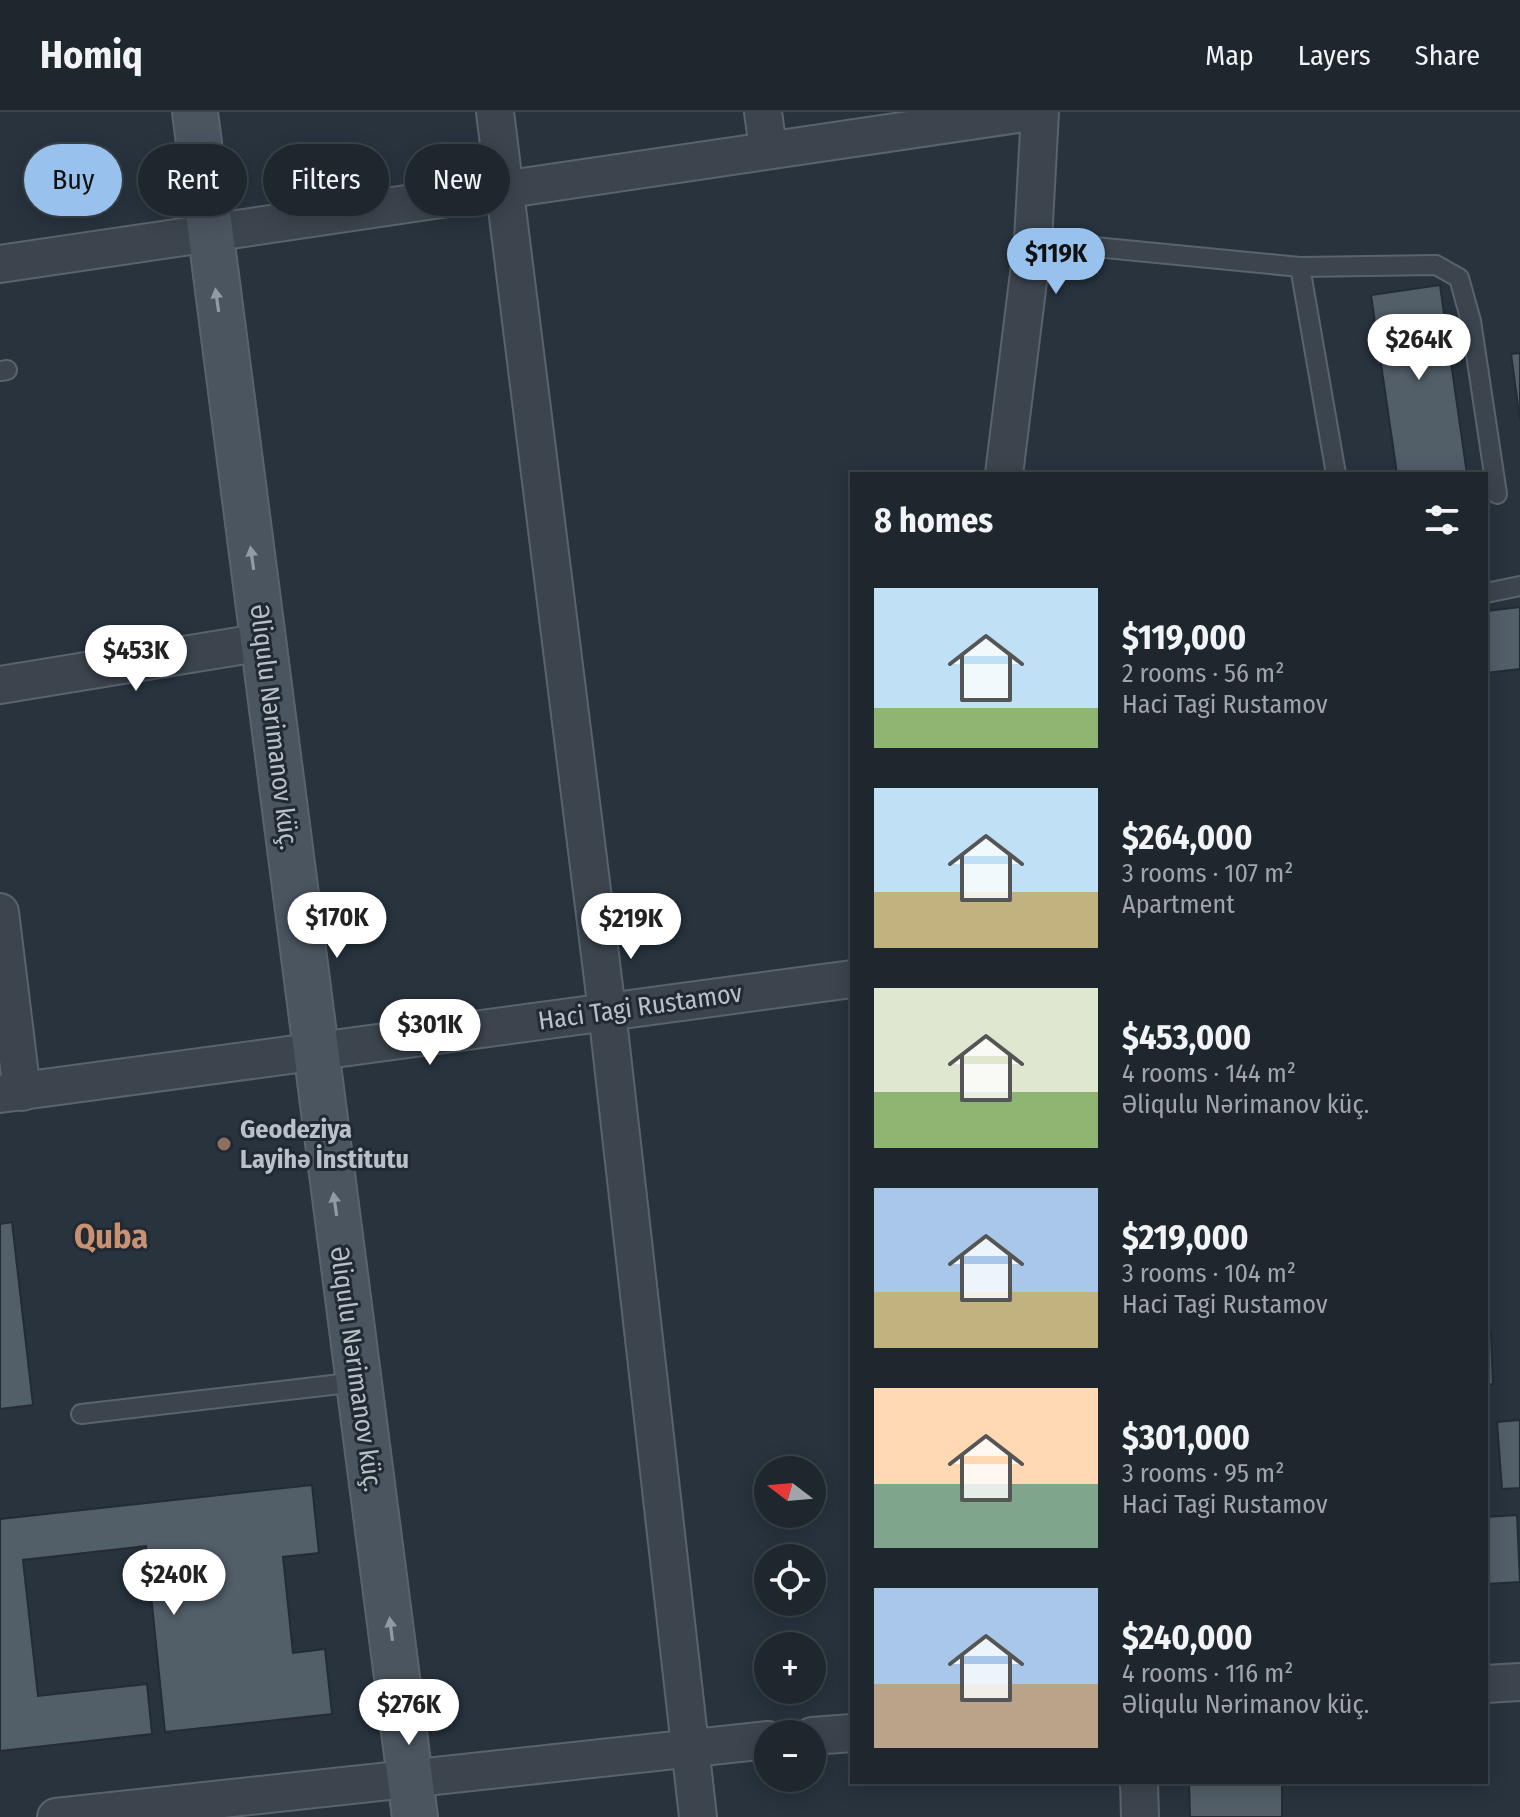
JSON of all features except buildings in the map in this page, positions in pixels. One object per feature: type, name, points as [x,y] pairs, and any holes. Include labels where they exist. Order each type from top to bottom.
[{"type":"street","name":"Əliqulu Nərimanov küç.","points":[[195,112],[314,1053],[413,1797]]},
{"type":"street","points":[[495,112],[498,144]]},
{"type":"street","points":[[763,112],[768,148]]},
{"type":"street","points":[[510,187],[1031,112]]},
{"type":"street","points":[[1004,472],[1033,241],[1040,112]]},
{"type":"street","points":[[0,264],[405,203]]},
{"type":"street","points":[[506,216],[607,1011],[698,1817]]},
{"type":"street","points":[[0,685],[263,642]]},
{"type":"street","points":[[0,912],[11,1093]]},
{"type":"street","name":"Haci Tagi Rustamov","points":[[11,1093],[850,979]]},
{"type":"street","points":[[1488,1684],[1520,1682]]},
{"type":"street","points":[[826,1735],[850,1733]]},
{"type":"street","points":[[56,1817],[413,1797],[691,1746],[754,1741]]},
{"type":"street","points":[[1139,1784],[1140,1817]]},
{"type":"lane","points":[[1033,241],[1300,267],[1436,265],[1459,278],[1471,321],[1497,494]]},
{"type":"lane","points":[[1300,267],[1336,472]]},
{"type":"lane","points":[[1488,593],[1520,586]]},
{"type":"lane","points":[[81,1414],[358,1382]]},
{"type":"place","name":"Geodeziya Layihə İnstitutu","points":[[224,1144]]},
{"type":"district","name":"Quba","points":[[111,1236]]}]
